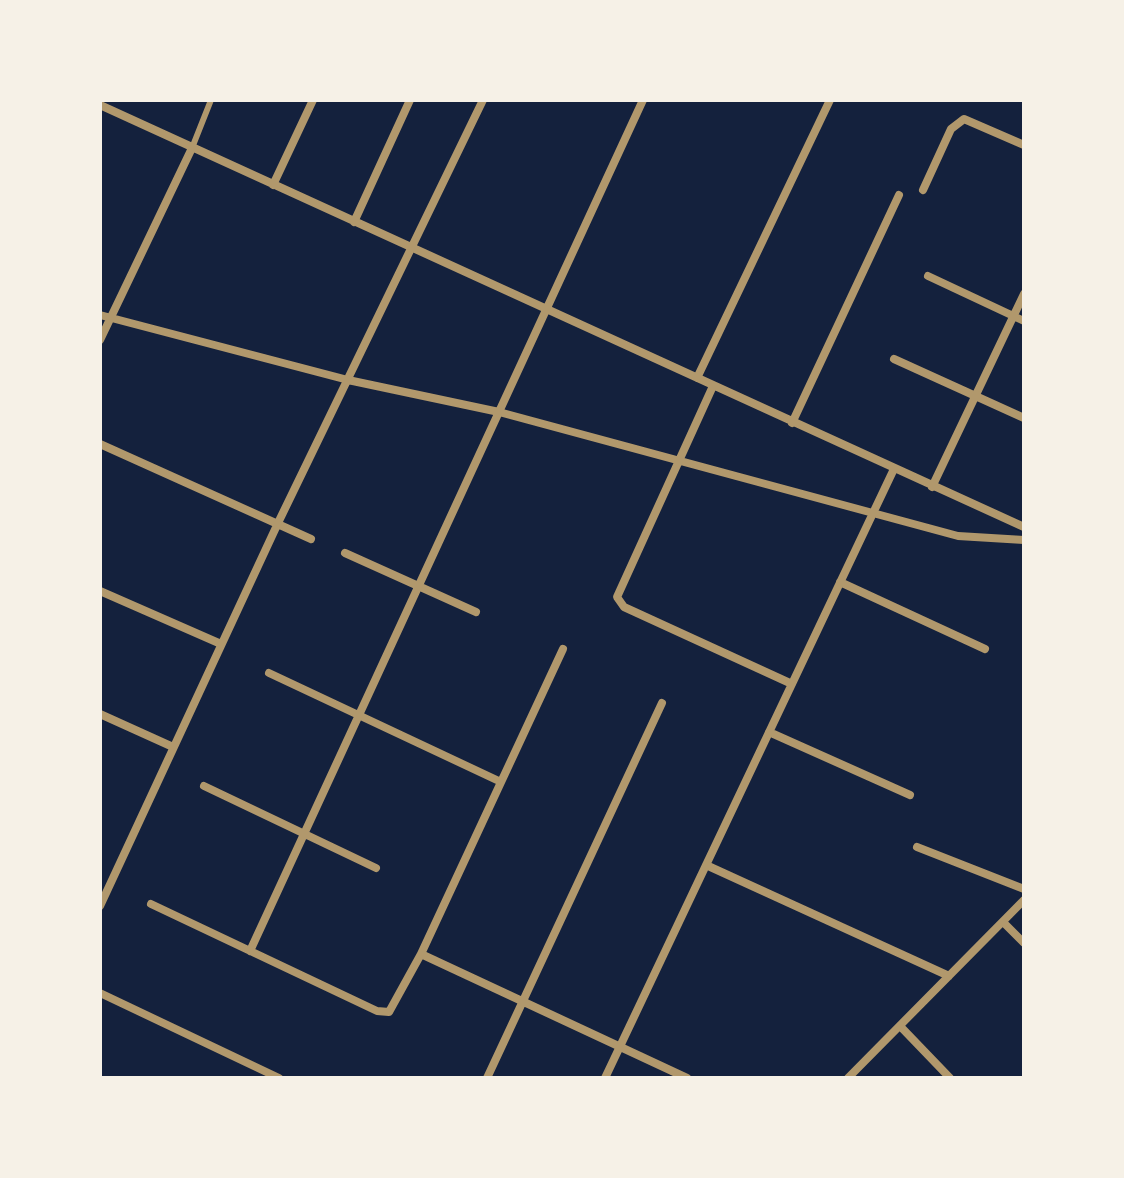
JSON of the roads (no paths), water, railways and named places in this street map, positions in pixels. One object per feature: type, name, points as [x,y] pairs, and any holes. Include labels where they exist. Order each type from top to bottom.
[{"type":"street","points":[[273,185],[313,100]]},
{"type":"street","points":[[354,222],[410,100]]},
{"type":"street","points":[[100,906],[278,523],[483,100]]},
{"type":"street","points":[[250,951],[643,100]]},
{"type":"street","points":[[697,378],[830,100]]},
{"type":"street","points":[[100,105],[547,308],[893,471],[1024,527]]},
{"type":"street","points":[[923,190],[951,129],[964,119],[1024,145]]},
{"type":"street","points":[[100,340],[192,148]]},
{"type":"street","points":[[792,423],[899,195]]},
{"type":"street","points":[[928,276],[1024,321]]},
{"type":"street","points":[[932,487],[1024,294]]},
{"type":"street","points":[[100,315],[348,380],[499,412],[678,463],[958,536],[1024,540]]},
{"type":"street","points":[[894,359],[1024,418]]},
{"type":"street","points":[[713,386],[617,597],[619,602],[792,684]]},
{"type":"street","points":[[100,444],[311,539]]},
{"type":"street","points":[[605,1078],[893,471]]},
{"type":"street","points":[[345,553],[476,612]]},
{"type":"street","points":[[840,582],[985,649]]},
{"type":"street","points":[[100,591],[221,644]]},
{"type":"street","points":[[151,904],[383,1013],[395,1007],[563,649]]},
{"type":"street","points":[[269,673],[501,782]]},
{"type":"street","points":[[487,1078],[662,703]]},
{"type":"street","points":[[100,714],[173,747]]},
{"type":"street","points":[[769,732],[910,795]]},
{"type":"street","points":[[204,786],[376,868]]},
{"type":"street","points":[[917,847],[1024,889]]},
{"type":"street","points":[[706,865],[949,976]]},
{"type":"street","points":[[848,1078],[1024,900]]},
{"type":"street","points":[[1003,922],[1024,943]]},
{"type":"street","points":[[421,954],[687,1078]]},
{"type":"street","points":[[100,993],[279,1078]]},
{"type":"street","points":[[900,1026],[950,1078]]},
{"type":"lane","points":[[192,148],[211,100]]}]
